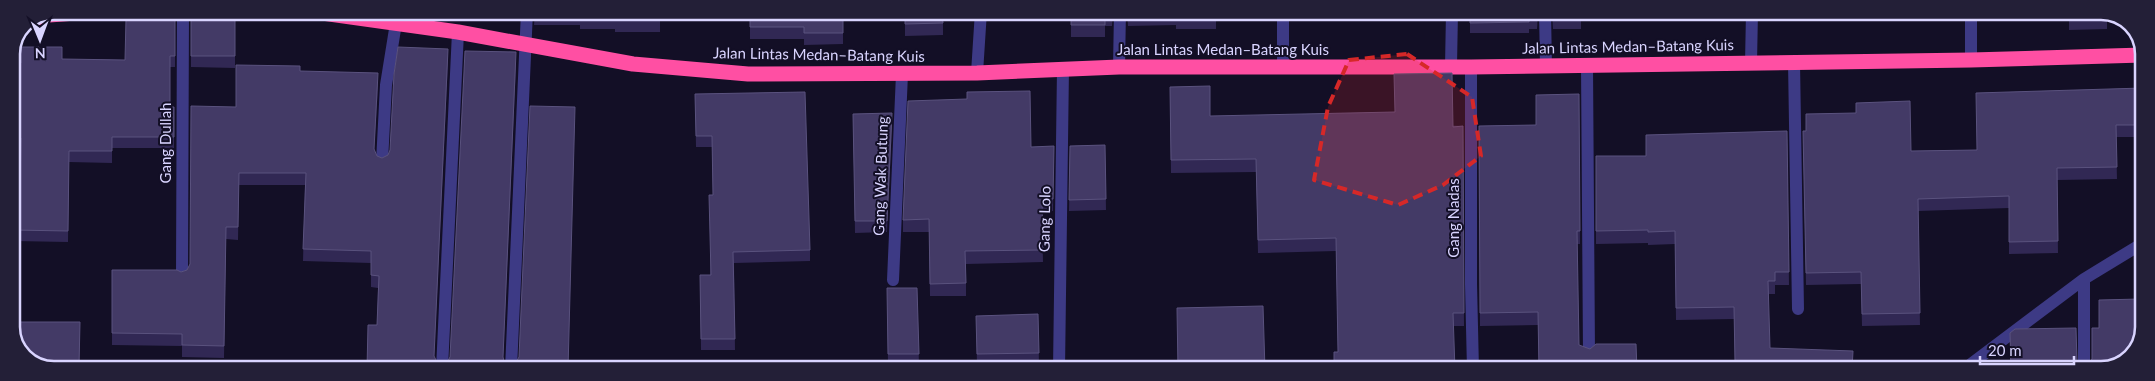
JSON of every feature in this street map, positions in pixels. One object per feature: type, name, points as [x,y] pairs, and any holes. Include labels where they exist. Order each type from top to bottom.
[{"type":"highway","name":"Jalan Lintas Medan–Batang Kuis","points":[[374,20],[458,32],[633,64],[748,74],[978,73],[1063,68],[1546,66],[1971,60],[2135,55]]},
{"type":"street","name":"Gang Dullah","points":[[182,276],[183,20]]},
{"type":"street","points":[[511,361],[527,20]]},
{"type":"street","points":[[978,73],[981,20]]},
{"type":"street","points":[[1119,68],[1120,20]]},
{"type":"street","points":[[1283,20],[1283,68]]},
{"type":"street","points":[[1451,66],[1452,20]]},
{"type":"street","points":[[1545,20],[1546,66]]},
{"type":"street","points":[[1752,20],[1752,63]]},
{"type":"street","points":[[1971,20],[1971,60]]},
{"type":"street","points":[[382,162],[386,85],[396,23]]},
{"type":"street","points":[[442,361],[458,32]]},
{"type":"street","points":[[1794,62],[1798,308]]},
{"type":"street","points":[[1587,65],[1589,354]]},
{"type":"street","name":"Gang Nadas","points":[[1471,67],[1473,361]]},
{"type":"street","name":"Gang Lolo","points":[[1059,361],[1063,68]]},
{"type":"street","name":"Gang Wak Butung","points":[[893,280],[902,74]]},
{"type":"street","points":[[1975,361],[2084,279],[2135,248]]},
{"type":"street","points":[[2084,279],[2084,361]]},
{"type":"highlighted area","points":[[1407,54],[1472,97],[1481,156],[1443,185],[1398,205],[1314,180],[1328,107],[1349,60]]},
{"type":"building","points":[[126,20],[175,20],[175,56],[170,56],[170,107],[174,107],[174,137],[112,137],[112,151],[69,151],[68,231],[20,230],[21,47],[62,47],[62,59],[125,60]]},
{"type":"building","points":[[191,20],[235,20],[235,56],[191,56]]},
{"type":"building","points":[[750,20],[843,20],[843,33],[804,33],[804,27],[750,27]]},
{"type":"building","points":[[905,20],[943,20],[943,23],[905,24]]},
{"type":"building","points":[[1071,20],[1105,20],[1105,25],[1071,25]]},
{"type":"building","points":[[1470,20],[1529,20],[1529,22],[1470,23]]},
{"type":"building","points":[[398,47],[448,49],[434,356],[436,361],[367,361],[368,325],[377,325],[379,276],[371,275],[371,251],[303,249],[306,173],[239,173],[238,227],[226,227],[224,346],[182,345],[182,334],[112,333],[112,270],[177,270],[181,272],[187,270],[190,264],[191,106],[236,107],[236,65],[300,66],[300,71],[378,73],[374,149],[377,156],[382,158],[388,155],[390,150],[394,74]]},
{"type":"building","points":[[465,51],[516,52],[504,361],[448,361],[450,357]]},
{"type":"building","points":[[1452,73],[1453,127],[1463,126],[1464,313],[1453,313],[1455,361],[1334,361],[1334,352],[1338,352],[1336,238],[1258,240],[1256,159],[1171,160],[1170,87],[1210,86],[1210,116],[1395,112],[1394,74]]},
{"type":"building","points":[[2135,88],[2135,125],[2116,125],[2117,167],[2057,168],[2058,241],[2009,242],[2009,196],[1918,199],[1920,313],[1862,314],[1861,272],[1806,273],[1803,131],[1806,131],[1806,114],[1856,113],[1856,103],[1910,101],[1911,151],[1977,150],[1976,93]]},
{"type":"building","points":[[1030,91],[1031,147],[1054,146],[1053,199],[1042,199],[1043,250],[965,251],[966,283],[930,284],[929,219],[903,220],[908,101],[967,99],[967,92]]},
{"type":"building","points":[[805,92],[810,250],[733,252],[735,339],[701,339],[700,275],[711,275],[709,195],[713,195],[712,136],[696,136],[695,94]]},
{"type":"building","points":[[1579,94],[1580,231],[1577,231],[1579,345],[1590,349],[1596,344],[1636,344],[1637,361],[1539,361],[1538,312],[1480,313],[1479,126],[1536,125],[1536,95]]},
{"type":"building","points":[[530,106],[575,107],[568,361],[517,361],[519,357]]},
{"type":"building","points":[[892,113],[887,221],[855,221],[853,114]]},
{"type":"building","points":[[1787,131],[1789,272],[1775,272],[1775,281],[1768,281],[1770,348],[1853,351],[1852,361],[1735,361],[1734,307],[1676,308],[1675,231],[1596,231],[1596,156],[1646,156],[1646,135]]},
{"type":"building","points":[[1105,145],[1106,199],[1069,200],[1070,146]]},
{"type":"building","points":[[887,288],[917,288],[919,354],[888,354]]},
{"type":"building","points":[[2135,299],[2135,331],[2128,348],[2123,353],[2108,360],[2091,361],[2092,328],[2099,328],[2099,300]]},
{"type":"building","points":[[1263,306],[1265,361],[1178,361],[1177,308]]},
{"type":"building","points":[[1038,314],[1039,353],[977,354],[976,316]]},
{"type":"building","points":[[20,322],[80,322],[79,361],[50,361],[43,359],[33,354],[27,348],[21,336]]},
{"type":"building","points":[[2076,328],[2077,361],[2011,361],[2010,333],[2015,329]]}]
